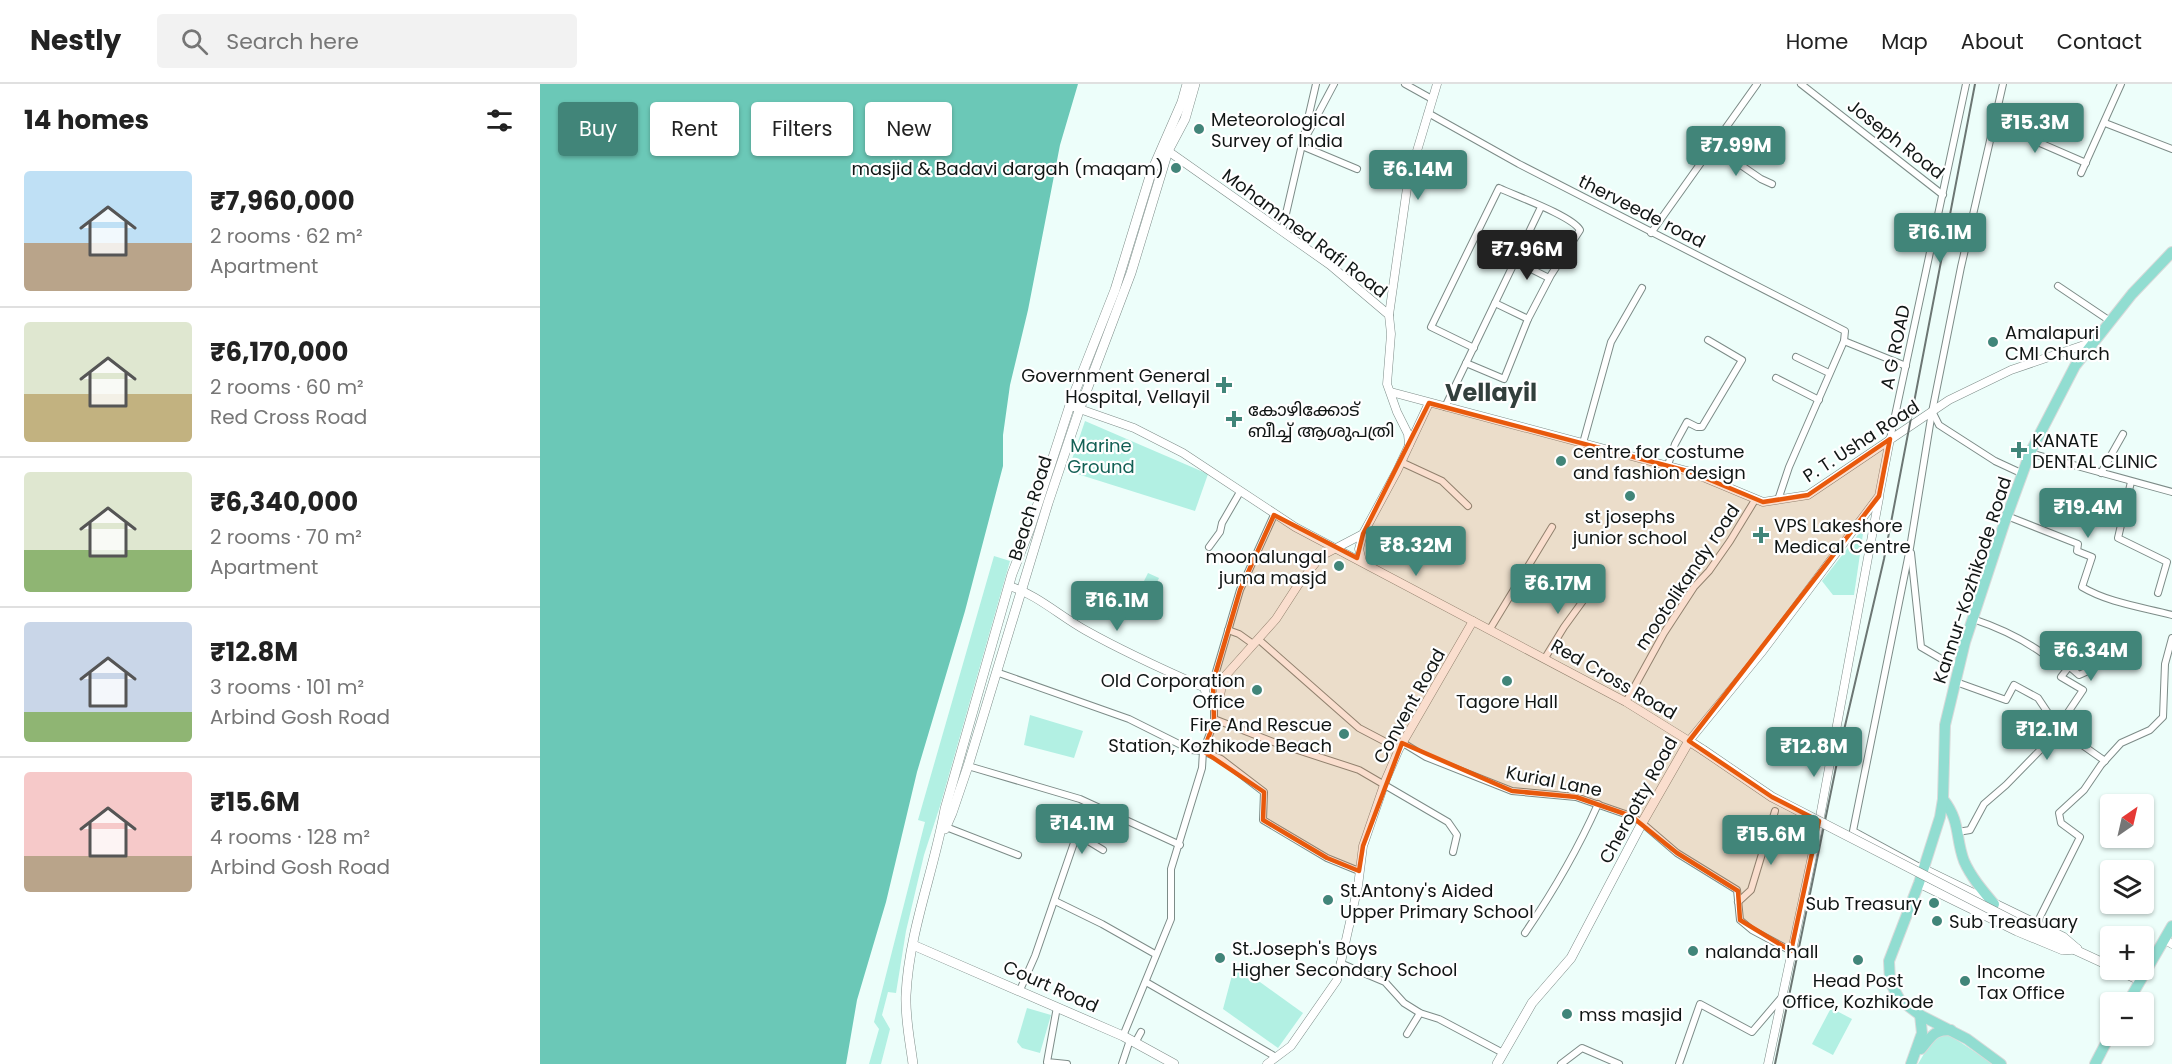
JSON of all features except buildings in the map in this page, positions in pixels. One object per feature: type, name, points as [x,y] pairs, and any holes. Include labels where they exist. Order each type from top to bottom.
[{"type":"main road","name":"Beach Road","points":[[913,1064],[906,1013],[906,994],[925,888],[939,842],[945,809],[1009,586],[1075,407],[1115,290],[1151,173],[1182,102],[1187,84]]},
{"type":"main road","name":"Beach Road","points":[[939,842],[968,766],[1075,407],[1131,273],[1168,151],[1185,119],[1195,84]]},
{"type":"main road","name":"Kannur-Kozhikode Road","points":[[2001,1064],[1951,1030],[1920,1015],[1900,1000],[1890,982],[1889,961],[1919,883],[1940,817],[1943,799],[1945,725],[1960,665],[2007,516],[2030,453],[2075,366],[2109,321],[2172,252]]},
{"type":"main road","name":"Red Cross Road","points":[[1689,741],[1772,797],[2021,925],[2100,961]]},
{"type":"main road","name":"Cherootty Road","points":[[1497,1064],[1532,1003],[1571,958],[1642,822],[1689,741]]},
{"type":"main road","points":[[1943,799],[1953,811],[1964,861],[1979,886],[1994,904]]},
{"type":"main road","points":[[1923,868],[2037,923],[2063,937],[2077,950]]},
{"type":"main road","points":[[1919,883],[2018,931],[2063,950],[2077,950]]},
{"type":"main road","points":[[2154,960],[2168,941],[2172,926]]},
{"type":"main road","name":"Court Road","points":[[913,945],[1129,1039],[1174,1064]]},
{"type":"main road","points":[[2133,992],[2139,980]]},
{"type":"main road","points":[[1913,1059],[1922,1033],[1920,1015]]},
{"type":"main road","points":[[1913,1059],[1932,1035],[1939,1030],[1951,1030]]},
{"type":"main road","points":[[2095,1064],[2104,1046]]},
{"type":"street","points":[[1282,231],[1316,84]]},
{"type":"street","points":[[1303,144],[1334,84]]},
{"type":"street","points":[[1405,84],[1432,99]]},
{"type":"street","points":[[1389,315],[1408,182],[1437,84]]},
{"type":"street","points":[[1651,233],[1757,84]]},
{"type":"street","name":"Joseph Road","points":[[1801,84],[1943,195]]},
{"type":"street","name":"A G ROAD","points":[[1890,440],[1966,84]]},
{"type":"street","points":[[1923,868],[1852,831],[1910,548],[1932,412],[1960,267],[2003,84]]},
{"type":"street","points":[[2081,172],[2121,84]]},
{"type":"street","name":"therveede road","points":[[1428,113],[1519,164],[1845,331],[1844,341]]},
{"type":"street","points":[[1994,123],[2086,164]]},
{"type":"street","points":[[2105,123],[2172,149]]},
{"type":"street","points":[[1303,144],[1358,169]]},
{"type":"street","points":[[1713,146],[1772,184]]},
{"type":"street","name":"Mohammed Rafi Road","points":[[1168,151],[1330,265],[1389,315],[1391,334],[1387,384],[1408,434],[1409,445]]},
{"type":"street","points":[[1467,363],[1504,379],[1528,319],[1549,278],[1580,230],[1578,226],[1563,217],[1500,188],[1431,327],[1474,348]]},
{"type":"street","points":[[1445,407],[1541,207]]},
{"type":"street","points":[[1515,261],[1549,278]]},
{"type":"street","points":[[2058,286],[2109,321]]},
{"type":"street","points":[[1583,443],[1611,342],[1642,288]]},
{"type":"street","points":[[1495,303],[1528,319]]},
{"type":"street","points":[[1668,465],[1675,444],[1687,422],[1702,427],[1742,360],[1708,340]]},
{"type":"street","points":[[1778,500],[1789,467],[1844,341],[1906,366]]},
{"type":"street","name":"P. T. Usha Road","points":[[1391,392],[1668,465],[1691,472],[1763,502],[1808,495],[1949,400],[2011,370],[2093,342]]},
{"type":"street","points":[[1796,357],[1829,373]]},
{"type":"street","points":[[1776,378],[1819,400]]},
{"type":"street","points":[[1362,561],[1359,549],[1363,534],[1429,403]]},
{"type":"street","name":"Red Cross Road","points":[[1075,407],[1134,428],[1183,453],[1274,514],[1626,702],[1689,741]]},
{"type":"street","points":[[1932,412],[1939,425],[1995,461],[2023,474]]},
{"type":"street","points":[[2101,473],[2123,434]]},
{"type":"street","name":"Cherootty Road","points":[[1689,741],[1761,653],[1879,496],[1890,440]]},
{"type":"street","points":[[2030,453],[2171,492],[2172,484]]},
{"type":"street","points":[[1401,462],[1442,481],[1468,506]]},
{"type":"street","points":[[2131,482],[2118,538],[2167,562],[2158,593]]},
{"type":"street","points":[[1209,547],[1220,532],[1222,523],[1240,492]]},
{"type":"street","points":[[1768,1064],[1817,832],[1879,496]]},
{"type":"street","name":"mootolikandy road","points":[[1626,702],[1664,633],[1694,587],[1709,571],[1730,541],[1755,500]]},
{"type":"street","points":[[1122,1064],[1155,954],[1171,918],[1171,869],[1202,768],[1203,751],[1214,719],[1214,697],[1220,691],[1215,683],[1228,630],[1240,590],[1274,514]]},
{"type":"street","points":[[2007,516],[2078,544],[2077,550],[2092,557],[2082,587],[2092,593],[2172,615]]},
{"type":"street","points":[[1490,629],[1552,527]]},
{"type":"street","points":[[1205,688],[1215,683],[1276,619],[1298,585],[1322,556],[1363,534]]},
{"type":"street","points":[[1910,548],[1921,647],[1945,661],[1960,665]]},
{"type":"street","points":[[1009,586],[1021,589],[1123,651],[1205,688],[1208,696],[1214,697]]},
{"type":"street","points":[[1545,658],[1593,587]]},
{"type":"street","points":[[1973,619],[2029,644],[2042,653]]},
{"type":"street","name":"Convent Road","points":[[1267,1064],[1291,1046],[1337,980],[1358,886],[1363,846],[1384,784],[1401,746],[1473,621]]},
{"type":"street","name":"Kurial Lane","points":[[1228,630],[1256,641],[1359,728],[1475,778],[1512,791],[1576,797],[1642,822],[1677,854],[1737,890],[1740,920],[1752,930],[1791,951]]},
{"type":"street","points":[[2037,923],[2080,837],[2061,823],[2059,813],[2084,790],[2121,743],[2150,730],[2163,717],[2165,664],[2172,638]]},
{"type":"street","points":[[1958,832],[1970,830],[1984,804],[2035,756],[2058,728],[2083,690],[2061,677],[2068,668],[2079,675],[2088,670],[2096,658]]},
{"type":"street","points":[[996,672],[1129,719],[1191,750],[1203,751],[1221,759],[1264,792],[1263,820],[1327,858],[1359,871]]},
{"type":"street","points":[[1956,682],[2006,700],[2014,685],[2038,698],[2058,728],[2105,761]]},
{"type":"street","points":[[2163,708],[2172,711]]},
{"type":"street","points":[[1214,719],[1276,743],[1359,770],[1448,822],[1457,835],[1453,852]]},
{"type":"street","points":[[968,766],[1080,799],[1180,844]]},
{"type":"street","points":[[1525,933],[1543,907],[1585,834],[1598,804]]},
{"type":"street","points":[[1738,902],[1751,890],[1775,811]]},
{"type":"street","points":[[946,827],[1018,855]]},
{"type":"street","points":[[1020,990],[1035,956],[1076,837],[1085,838],[1103,850]]},
{"type":"street","points":[[1055,901],[1155,954]]},
{"type":"street","points":[[1340,963],[1352,966],[1385,982],[1404,1003],[1420,1014],[1439,1019],[1503,1053]]},
{"type":"street","points":[[1146,982],[1276,1057]]},
{"type":"street","points":[[1679,1064],[1700,1004],[1752,1032],[1782,997]]},
{"type":"street","points":[[1057,1007],[1047,1062],[1067,1064]]},
{"type":"street","points":[[1407,1034],[1420,1014]]},
{"type":"street","points":[[1129,1039],[1141,1032]]},
{"type":"street","points":[[1562,1064],[1582,1048],[1619,1064]]},
{"type":"highlighted area","points":[[1429,403],[1691,472],[1763,502],[1808,495],[1890,439],[1879,496],[1689,741],[1772,797],[1819,821],[1791,951],[1740,920],[1738,891],[1677,853],[1631,816],[1576,797],[1512,791],[1402,743],[1363,846],[1359,871],[1327,858],[1263,820],[1264,792],[1203,751],[1214,723],[1213,682],[1240,590],[1274,515],[1357,558],[1363,534]]},
{"type":"green space","name":"Marine Ground","points":[[1085,421],[1208,474],[1195,511],[1068,471]]},
{"type":"green space","points":[[1864,527],[1854,595],[1833,595],[1822,581]]},
{"type":"green space","points":[[994,556],[1010,561],[924,855],[906,931],[896,993],[888,992],[882,1015],[890,1029],[881,1064],[869,1064],[879,1029],[874,1022],[925,822],[918,820]]},
{"type":"green space","points":[[1148,573],[1159,578],[1149,600],[1137,595]]},
{"type":"green space","points":[[1030,715],[1083,731],[1074,758],[1024,745]]},
{"type":"green space","points":[[1235,964],[1303,1013],[1278,1048],[1223,1009]]},
{"type":"green space","points":[[1027,1008],[1051,1015],[1040,1053],[1022,1048],[1017,1042]]},
{"type":"green space","points":[[1831,1008],[1852,1019],[1833,1055],[1812,1044]]},
{"type":"green space","points":[[1948,1034],[1993,1064],[1918,1064],[1934,1037]]},
{"type":"shaded area","points":[[540,84],[1078,84],[1060,145],[1028,310],[1010,385],[1003,435],[1003,466],[965,611],[917,772],[886,902],[857,1000],[846,1064],[540,1064]]},
{"type":"railway","points":[[1775,1064],[1841,743],[1884,559],[1975,84]]},
{"type":"place","name":"Meteorological Survey of India","points":[[1199,129]]},
{"type":"place","name":"masjid & Badavi dargah (maqam)","points":[[1176,168]]},
{"type":"place","name":"Amalapuri CMI Church","points":[[1993,342]]},
{"type":"place","name":"Government General Hospital, Vellayil","points":[[1224,385]]},
{"type":"place","name":"കോഴിക്കോട് ബീച്ച് ആശുപത്രി","points":[[1234,419]]},
{"type":"place","name":"KANATE DENTAL CLINIC","points":[[2019,450]]},
{"type":"place","name":"centre for costume and fashion design","points":[[1561,461]]},
{"type":"place","name":"st josephs junior school","points":[[1630,496]]},
{"type":"place","name":"VPS Lakeshore Medical Centre","points":[[1761,535]]},
{"type":"place","name":"moonalungal juma masjd","points":[[1339,566]]},
{"type":"place","name":"Tagore Hall","points":[[1507,681]]},
{"type":"place","name":"Old Corporation Office","points":[[1257,690]]},
{"type":"place","name":"Fire And Rescue Station, Kozhikode Beach","points":[[1344,734]]},
{"type":"place","name":"St.Antony's Aided Upper Primary School","points":[[1328,900]]},
{"type":"place","name":"Sub Treasury","points":[[1934,903]]},
{"type":"place","name":"Sub Treasuary","points":[[1937,921]]},
{"type":"place","name":"nalanda hall","points":[[1693,951]]},
{"type":"place","name":"St.Joseph's Boys Higher Secondary School","points":[[1220,958]]},
{"type":"place","name":"Head Post Office, Kozhikode","points":[[1858,960]]},
{"type":"place","name":"Income Tax Office","points":[[1965,981]]},
{"type":"place","name":"mss masjid","points":[[1567,1014]]},
{"type":"district","name":"Vellayil","points":[[1491,392]]}]
